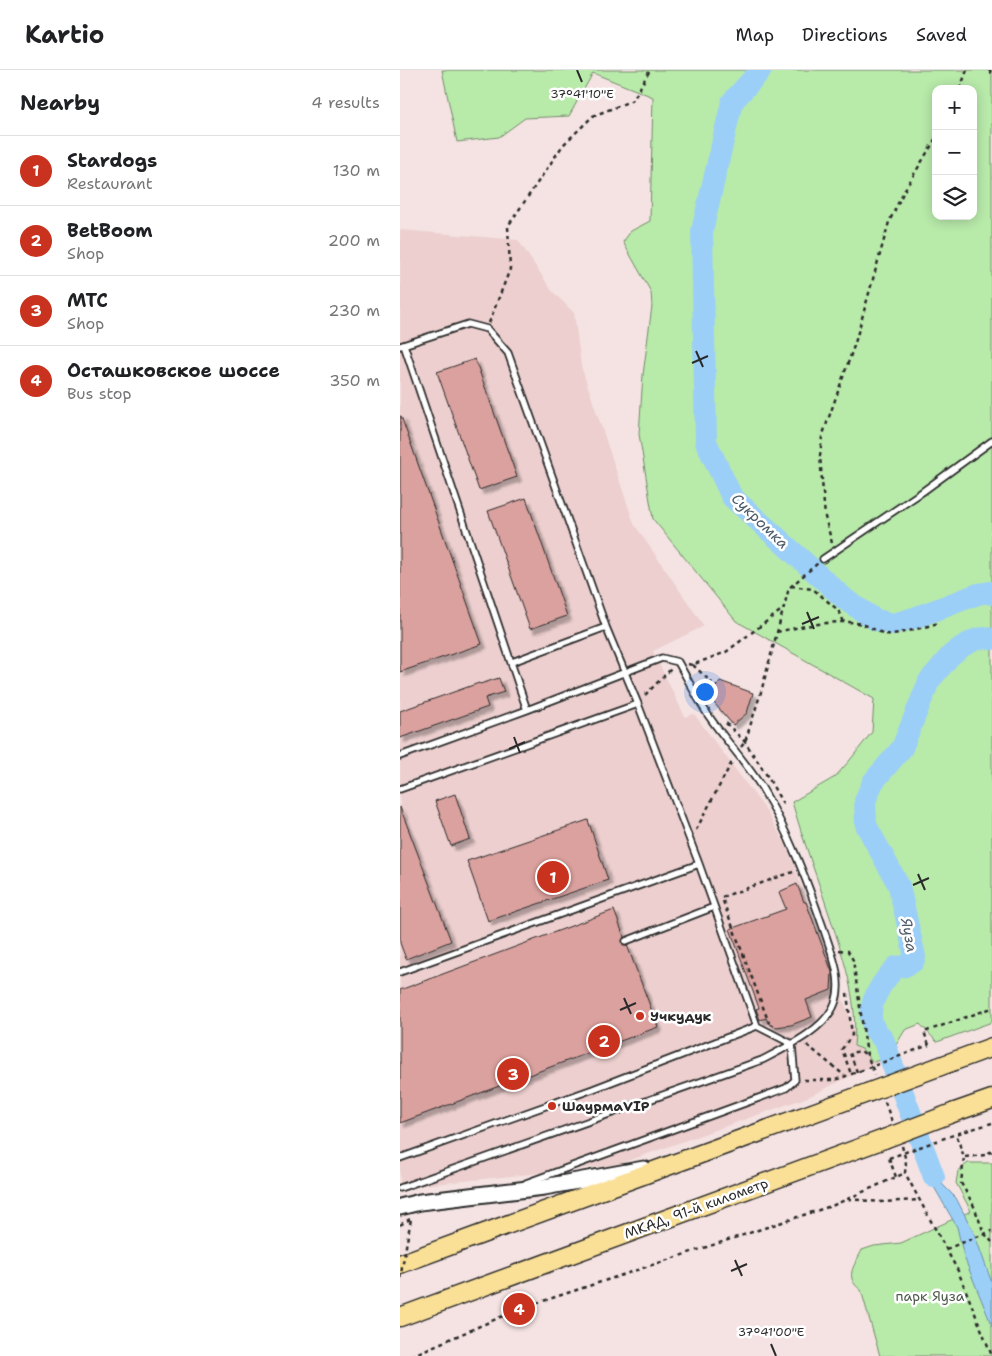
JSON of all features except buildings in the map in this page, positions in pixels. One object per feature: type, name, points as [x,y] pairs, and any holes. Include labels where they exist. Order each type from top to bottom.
[{"type":"highway","points":[[400,1264],[872,1088],[992,1048]]},
{"type":"highway","name":"МКАД, 91-й километр","points":[[400,1317],[992,1098]]},
{"type":"main road","points":[[400,1207],[420,1202],[544,1187],[675,1163]]},
{"type":"main road","points":[[400,1324],[474,1290]]},
{"type":"lane","points":[[527,710],[402,346],[468,324],[487,329],[508,352],[606,627],[638,704],[699,864],[757,1026],[792,1044]]},
{"type":"lane","points":[[823,559],[922,492],[992,441]]},
{"type":"lane","points":[[512,662],[606,627]]},
{"type":"lane","points":[[400,756],[662,658],[678,662],[708,714],[760,786],[777,814],[802,869],[826,937],[838,980],[836,1002],[822,1022],[792,1044],[762,1060],[400,1188]]},
{"type":"lane","points":[[400,789],[638,704]]},
{"type":"lane","points":[[400,972],[699,864]]},
{"type":"lane","points":[[626,941],[714,907]]},
{"type":"lane","points":[[400,1158],[593,1089],[757,1026]]},
{"type":"lane","points":[[506,1191],[792,1085],[795,1080],[792,1044]]},
{"type":"path","points":[[487,329],[510,269],[508,226],[563,145],[593,116],[632,100],[650,70]]},
{"type":"path","points":[[962,85],[968,70]]},
{"type":"path","points":[[989,70],[992,74]]},
{"type":"path","points":[[835,551],[825,517],[820,456],[822,438],[855,343],[889,222],[904,191],[932,145]]},
{"type":"path","points":[[696,830],[736,753],[745,742],[778,632],[789,588],[823,559]]},
{"type":"path","points":[[792,585],[813,590],[834,606],[844,622]]},
{"type":"path","points":[[692,665],[726,652],[784,608]]},
{"type":"path","points":[[778,632],[802,626],[844,622],[859,623],[888,635],[938,623]]},
{"type":"path","points":[[635,668],[645,695],[678,662],[692,665],[717,686]]},
{"type":"path","points":[[704,695],[712,683]]},
{"type":"path","points":[[724,721],[745,742]]},
{"type":"path","points":[[692,821],[699,838]]},
{"type":"path","points":[[769,1024],[722,897],[802,869]]},
{"type":"path","points":[[839,956],[837,949],[848,951],[852,960],[872,1088]]},
{"type":"path","points":[[846,986],[852,1035],[842,1049],[852,1074]]},
{"type":"path","points":[[795,1080],[835,1080],[858,1072],[929,1045],[924,1032],[992,1008]]},
{"type":"path","points":[[799,1039],[845,1076]]},
{"type":"path","points":[[858,1072],[850,1053],[861,1051],[867,1055]]},
{"type":"path","points":[[885,1102],[893,1136],[906,1160],[905,1173],[958,1271],[992,1356]]},
{"type":"path","points":[[896,1177],[889,1158],[956,1134],[992,1124]]},
{"type":"path","points":[[956,1134],[964,1157],[961,1183],[973,1204],[984,1233],[992,1242]]},
{"type":"path","points":[[964,1157],[985,1155],[992,1151]]},
{"type":"path","points":[[411,1356],[519,1309],[834,1205],[905,1173]]},
{"type":"path","points":[[847,1199],[882,1202],[919,1200]]},
{"type":"path","points":[[400,1279],[411,1219]]},
{"type":"path","points":[[946,1249],[992,1231]]},
{"type":"shaded area","points":[[400,230],[518,240],[552,291],[574,313],[581,366],[634,524],[704,626],[653,651],[685,717],[694,714],[765,809],[787,847],[856,1034],[854,1046],[862,1049],[873,1062],[889,1057],[808,1097],[616,1165],[415,1186],[400,1192]]},
{"type":"green space","points":[[442,70],[992,70],[992,1022],[937,1042],[920,1024],[905,1030],[896,1045],[899,1054],[873,1062],[862,1049],[854,1046],[854,1015],[850,985],[838,941],[792,802],[835,777],[850,760],[872,732],[874,699],[736,621],[653,519],[639,434],[643,375],[652,306],[651,292],[623,242],[631,231],[650,221],[653,97],[593,73],[569,116],[525,118],[499,137],[457,142]]},
{"type":"green space","name":"парк Яуза","points":[[968,1163],[992,1163],[992,1356],[880,1356],[861,1290],[853,1280],[852,1271],[854,1266],[862,1250],[874,1246],[901,1243],[971,1211],[956,1183],[958,1171]]},
{"type":"water","points":[[932,1147],[932,1158],[937,1166],[940,1182],[956,1198],[974,1233],[992,1283],[992,1326],[964,1257],[957,1227],[926,1173],[925,1163],[920,1151]]},
{"type":"waterway","name":"Сукромка","points":[[761,70],[732,102],[702,231],[706,442],[732,497],[846,600],[876,620],[893,624],[978,594],[990,592],[992,594]]},
{"type":"waterway","name":"Яуза","points":[[934,1177],[883,1039],[875,1031],[872,1022],[873,1002],[883,983],[896,967],[905,966],[913,962],[915,957],[899,886],[866,825],[865,801],[873,782],[902,748],[929,681],[951,655],[963,646],[977,639],[992,639]]},
{"type":"place","name":"Stardogs","points":[[553,877]]},
{"type":"place","name":"Учкудук","points":[[640,1016]]},
{"type":"place","name":"BetBoom","points":[[604,1041]]},
{"type":"place","name":"МТС","points":[[513,1074]]},
{"type":"place","name":"ШаурмаVIP","points":[[552,1106]]},
{"type":"place","name":"Осташковское шоссе","points":[[519,1309]]}]
